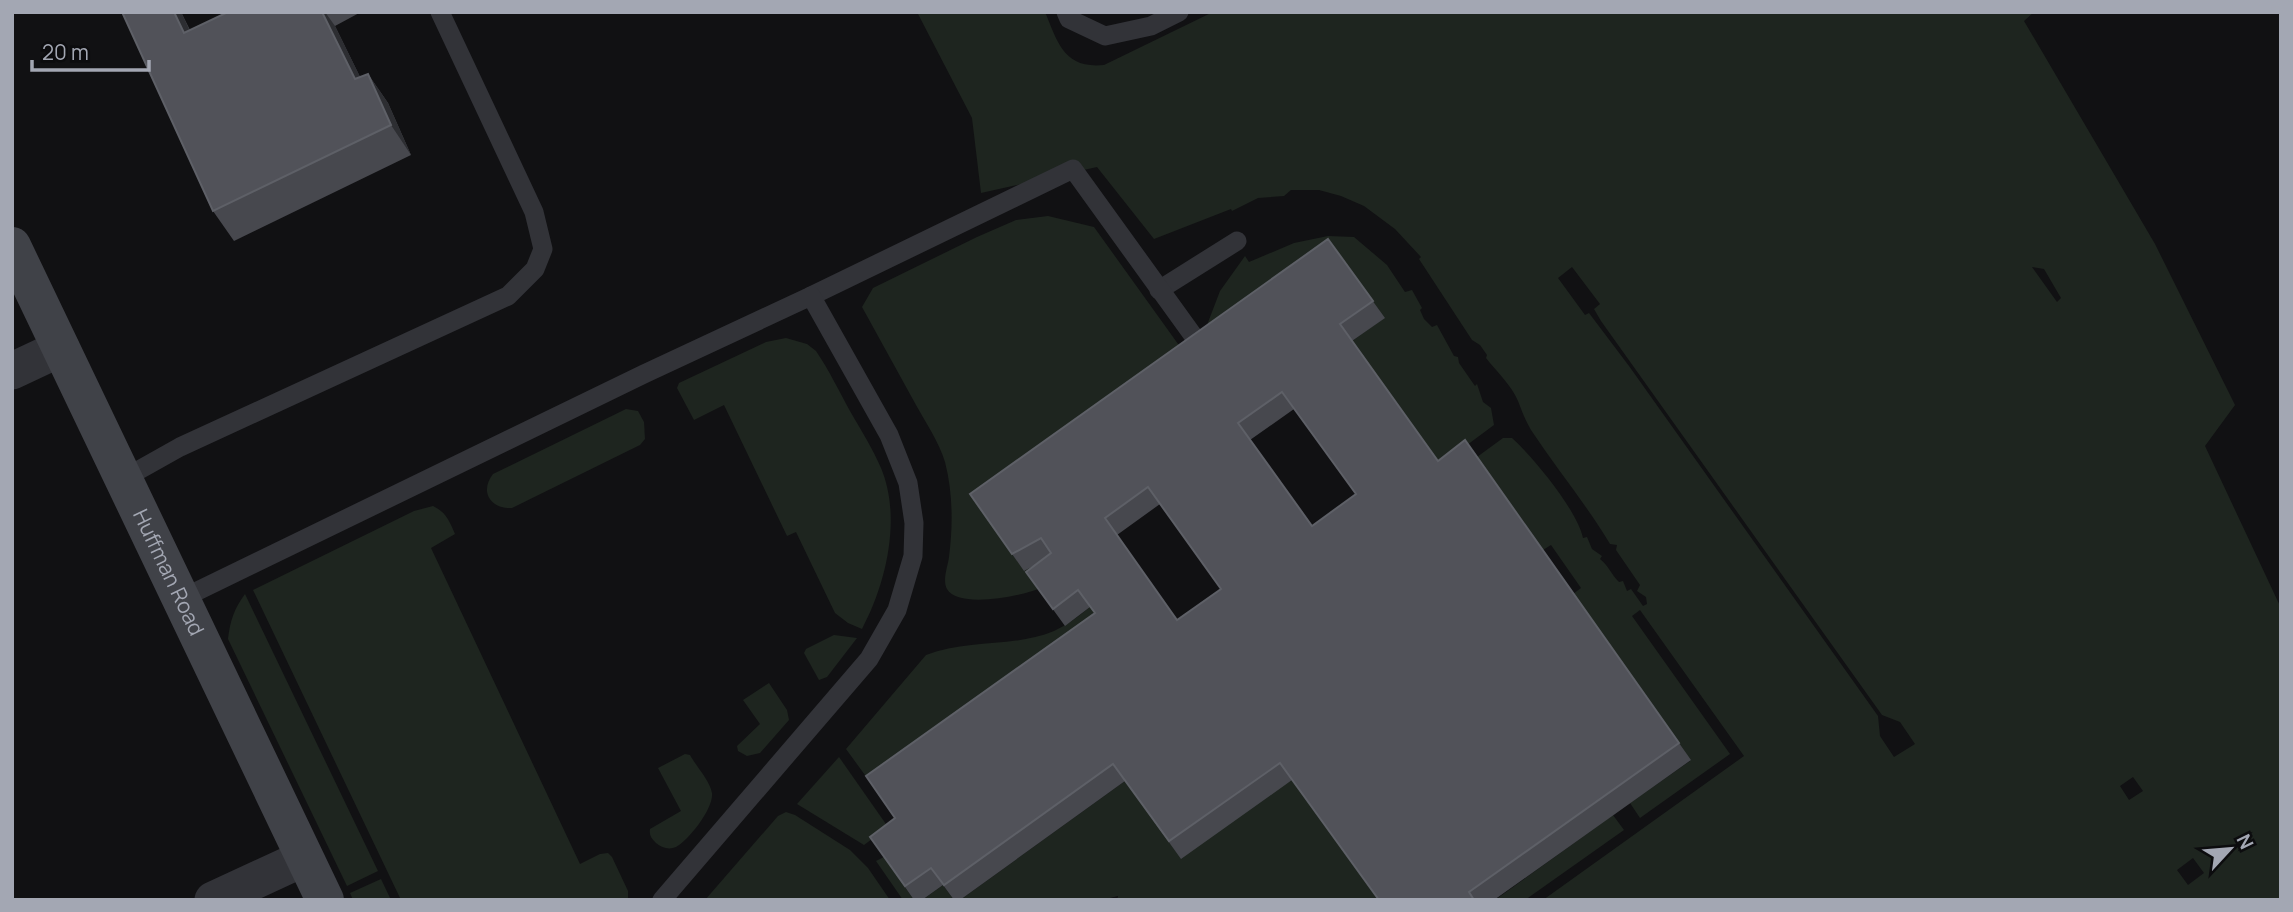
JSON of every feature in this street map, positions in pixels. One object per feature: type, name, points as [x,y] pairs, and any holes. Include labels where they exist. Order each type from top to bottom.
[{"type":"street","name":"Huffman Road","points":[[12,246],[325,900]]},
{"type":"street","points":[[12,371],[61,348]]},
{"type":"street","points":[[213,900],[304,858]]},
{"type":"lane","points":[[123,479],[180,447],[508,296],[535,269],[543,249],[534,212],[440,12]]},
{"type":"lane","points":[[1066,12],[1069,19],[1105,36],[1151,26],[1179,12]]},
{"type":"lane","points":[[181,599],[1073,169],[1205,352]]},
{"type":"lane","points":[[1158,290],[1237,241]]},
{"type":"lane","points":[[662,900],[869,659],[897,610],[913,556],[914,523],[908,483],[889,435],[811,296]]},
{"type":"shaded area","points":[[917,12],[1045,12],[1064,52],[1080,63],[1104,65],[1213,12],[2034,12],[2024,21],[2155,244],[2235,405],[2205,446],[2281,608],[2281,900],[1543,900],[1744,756],[1640,610],[1632,616],[1730,754],[1640,818],[1630,803],[1690,761],[1573,594],[1581,588],[1551,545],[1543,550],[1477,457],[1503,438],[1512,438],[1554,485],[1572,513],[1583,538],[1587,537],[1592,549],[1602,556],[1600,559],[1616,579],[1623,581],[1627,591],[1631,589],[1643,606],[1647,604],[1646,597],[1637,591],[1640,585],[1616,550],[1617,545],[1610,544],[1541,444],[1512,390],[1486,358],[1487,355],[1480,345],[1472,340],[1419,259],[1421,257],[1395,229],[1364,206],[1319,190],[1291,190],[1284,196],[1258,198],[1232,211],[1231,209],[1154,239],[1097,167],[981,193],[972,118]],"holes":[[[1572,267],[1600,304],[1594,309],[1601,321],[1882,715],[1900,722],[1915,744],[1894,757],[1880,736],[1878,716],[1629,366],[1589,313],[1585,315],[1558,278]],[[2032,267],[2044,269],[2061,298],[2057,302]],[[2133,777],[2143,791],[2129,800],[2120,786]],[[2193,858],[2204,873],[2188,885],[2177,870]]]},
{"type":"shaded area","points":[[1048,216],[1094,227],[1191,362],[1039,561],[1038,589],[990,599],[963,598],[953,595],[946,585],[952,509],[948,474],[942,455],[862,307],[873,288],[977,237],[1016,220]]},
{"type":"shaded area","points":[[1328,236],[1354,237],[1387,265],[1405,292],[1412,290],[1422,308],[1420,310],[1424,319],[1432,327],[1437,325],[1454,356],[1458,357],[1459,363],[1475,386],[1477,384],[1483,402],[1491,408],[1494,425],[1440,465],[1352,341],[1384,318],[1207,325],[1220,291],[1245,256],[1249,262],[1294,243]]},
{"type":"shaded area","points":[[786,338],[807,344],[816,351],[874,454],[887,487],[891,529],[888,550],[878,592],[862,629],[835,613],[796,532],[787,536],[724,405],[694,420],[677,388],[679,383],[766,342]]},
{"type":"shaded area","points":[[626,409],[638,411],[644,422],[645,439],[640,445],[512,508],[498,506],[489,498],[487,487],[493,474]]},
{"type":"shaded area","points":[[433,506],[444,514],[455,534],[431,548],[580,864],[608,853],[628,891],[628,900],[401,900],[253,590],[414,511]]},
{"type":"shaded area","points":[[245,594],[378,871],[347,886],[228,639],[233,615]]},
{"type":"shaded area","points":[[1090,607],[1107,630],[878,793],[846,749],[926,655],[958,647],[1038,636],[1064,626]]},
{"type":"shaded area","points":[[834,635],[857,638],[827,677],[819,680],[804,653],[806,649]]},
{"type":"shaded area","points":[[769,683],[787,710],[789,720],[760,753],[747,756],[738,751],[737,746],[760,724],[743,700]]},
{"type":"shaded area","points":[[685,754],[690,755],[706,779],[711,788],[712,799],[700,823],[687,838],[676,847],[666,848],[653,840],[650,829],[681,811],[658,768]]},
{"type":"shaded area","points":[[839,757],[888,827],[864,845],[797,804]]},
{"type":"shaded area","points":[[1292,780],[1379,900],[1117,900],[1118,896],[1102,900],[960,900],[1125,781],[1176,851]]},
{"type":"shaded area","points":[[786,812],[850,850],[868,868],[890,900],[705,900],[778,816]]},
{"type":"shaded area","points":[[1613,815],[1624,830],[1525,900],[1495,900]]},
{"type":"shaded area","points":[[884,857],[914,900],[903,900],[876,861]]},
{"type":"shaded area","points":[[381,879],[391,900],[353,900],[350,893]]},
{"type":"shaded area","points":[[943,885],[954,900],[922,900]]},
{"type":"building","points":[[122,12],[174,12],[184,33],[228,12],[322,12],[355,79],[368,74],[391,125],[213,211]]},
{"type":"building","points":[[1328,239],[1373,301],[1340,324],[1438,461],[1465,440],[1679,743],[1469,892],[1474,900],[1379,900],[1280,763],[1169,841],[1113,764],[944,885],[931,868],[905,886],[870,837],[895,818],[866,776],[1095,613],[1078,590],[1053,609],[1026,572],[1051,553],[1041,538],[1012,554],[970,494]],"holes":[[[1282,392],[1356,494],[1312,526],[1238,423]],[[1148,487],[1221,589],[1177,620],[1105,518]]]}]
